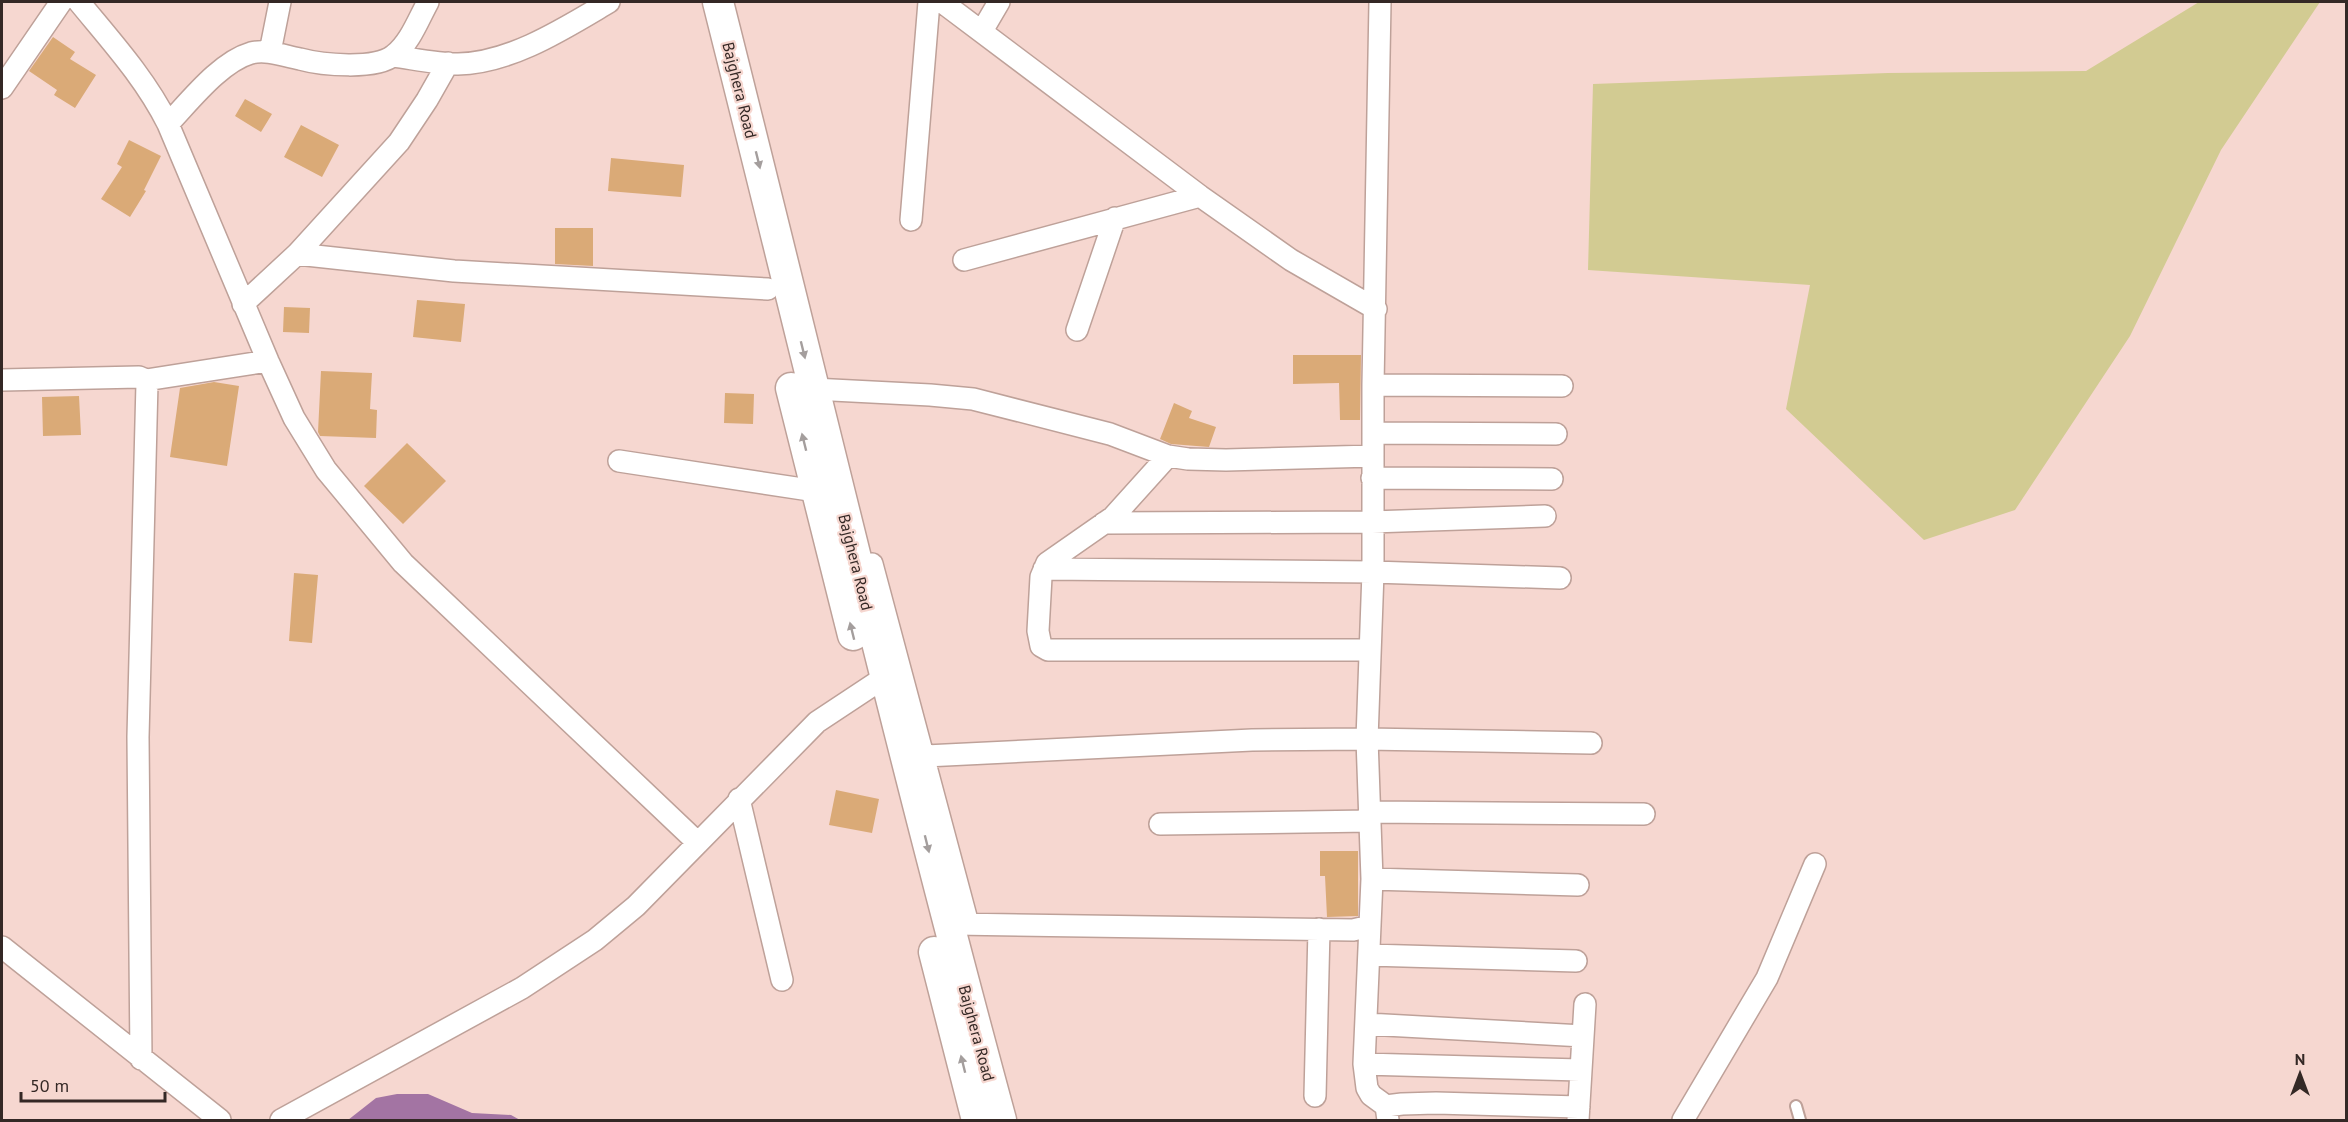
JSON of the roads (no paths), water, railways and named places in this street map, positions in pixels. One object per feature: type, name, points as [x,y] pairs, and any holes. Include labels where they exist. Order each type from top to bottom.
[{"type":"main road","name":"Bajghera Road","points":[[697,2],[753,220],[816,490],[876,683],[915,757],[958,924],[1001,1120]]},
{"type":"main road","name":"Bajghera Road","points":[[718,2],[819,389],[876,683],[977,1120]]},
{"type":"street","points":[[2,88],[61,2]]},
{"type":"street","points":[[79,2],[135,69],[156,100],[168,123],[243,304],[294,418],[326,470],[403,563],[698,843]]},
{"type":"street","points":[[270,52],[280,2]]},
{"type":"street","points":[[394,56],[408,38],[428,2]]},
{"type":"street","points":[[168,123],[233,61],[254,52],[270,52],[313,62],[350,64],[372,62],[394,56],[448,63],[471,62],[508,54],[564,29],[609,2]]},
{"type":"street","points":[[911,219],[929,2]]},
{"type":"street","points":[[942,2],[1200,196],[1291,260],[1376,309]]},
{"type":"street","points":[[982,31],[999,2]]},
{"type":"street","points":[[1380,2],[1373,385],[1373,572],[1367,740],[1372,879],[1364,1064],[1367,1088],[1387,1113],[1436,1102],[1579,1114],[1585,1004]]},
{"type":"street","points":[[243,304],[297,254],[399,142],[448,63]]},
{"type":"street","points":[[964,260],[1200,196]]},
{"type":"street","points":[[1077,330],[1115,218]]},
{"type":"street","points":[[297,254],[454,271],[768,289]]},
{"type":"street","points":[[2,380],[139,377],[146,380],[268,361]]},
{"type":"street","points":[[141,1059],[138,736],[146,380]]},
{"type":"street","points":[[1373,385],[1562,386]]},
{"type":"street","points":[[1373,456],[1226,460],[1168,456],[1110,434],[973,399],[819,389],[915,757],[1252,740],[1591,743]]},
{"type":"street","points":[[1373,433],[1556,434]]},
{"type":"street","points":[[1168,456],[1120,510],[1104,524],[1053,558],[1044,569],[1041,577],[1039,640],[1041,646],[1048,650],[1369,651]]},
{"type":"street","points":[[619,461],[816,490]]},
{"type":"street","points":[[1372,478],[1552,479]]},
{"type":"street","points":[[1104,524],[1372,522],[1545,516]]},
{"type":"street","points":[[1044,569],[1373,572],[1560,578]]},
{"type":"street","points":[[281,1120],[522,988],[595,940],[636,906],[817,722],[876,683]]},
{"type":"street","points":[[739,799],[783,980]]},
{"type":"street","points":[[1160,824],[1370,816],[1644,814]]},
{"type":"street","points":[[1683,1120],[1767,978],[1815,864]]},
{"type":"street","points":[[1372,879],[1578,885]]},
{"type":"street","points":[[958,924],[1353,930],[1370,926]]},
{"type":"street","points":[[1315,1096],[1319,929]]},
{"type":"street","points":[[2,947],[220,1120]]},
{"type":"street","points":[[1369,955],[1576,961]]},
{"type":"street","points":[[1367,1024],[1583,1036]]},
{"type":"street","points":[[1364,1064],[1580,1070]]},
{"type":"lane","points":[[1796,1106],[1800,1120]]}]
